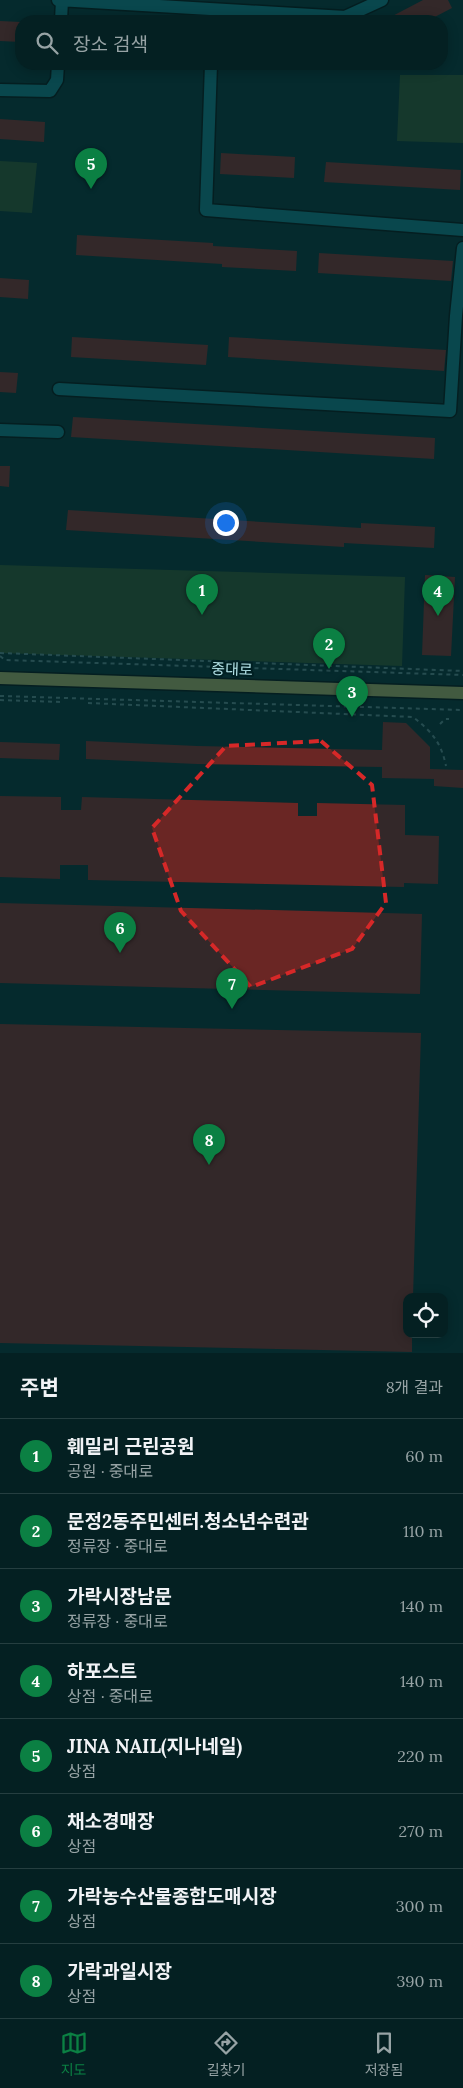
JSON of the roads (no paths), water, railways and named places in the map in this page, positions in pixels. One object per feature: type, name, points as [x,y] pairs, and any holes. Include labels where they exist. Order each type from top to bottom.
[{"type":"main road","name":"중대로","points":[[0,678],[463,693]]},
{"type":"lane","points":[[58,0],[213,15]]},
{"type":"lane","points":[[61,15],[62,0]]},
{"type":"lane","points":[[349,15],[382,0]]},
{"type":"lane","points":[[0,90],[50,91],[57,80],[58,70]]},
{"type":"lane","points":[[211,70],[206,210],[463,230]]},
{"type":"lane","points":[[59,389],[450,411],[456,316],[463,248]]},
{"type":"lane","points":[[0,430],[58,432]]},
{"type":"place","name":"JINA NAIL(지나네일)","points":[[91,189]]},
{"type":"place","name":"훼밀리 근린공원","points":[[202,615]]},
{"type":"place","name":"하포스트","points":[[438,616]]},
{"type":"place","name":"문정2동주민센터.청소년수련관","points":[[329,669]]},
{"type":"place","name":"가락시장남문","points":[[352,717]]},
{"type":"place","name":"채소경매장","points":[[120,953]]},
{"type":"place","name":"가락농수산물종합도매시장","points":[[232,1009]]},
{"type":"place","name":"가락과일시장","points":[[209,1165]]}]
